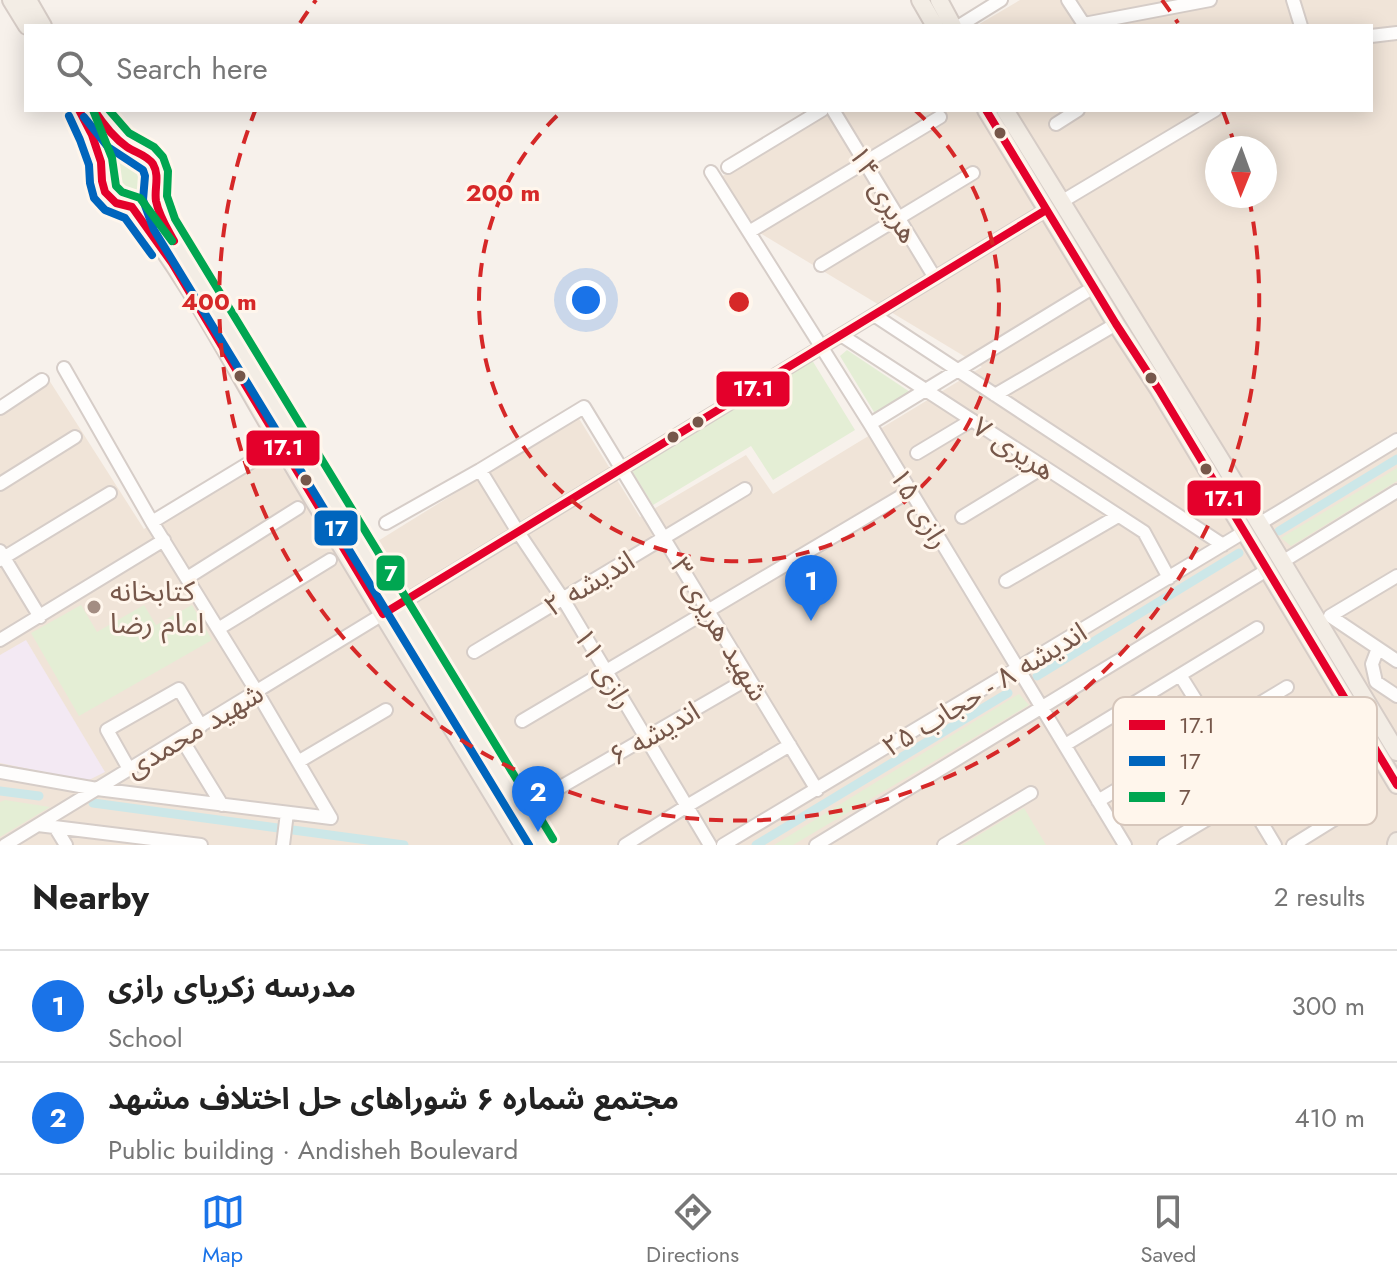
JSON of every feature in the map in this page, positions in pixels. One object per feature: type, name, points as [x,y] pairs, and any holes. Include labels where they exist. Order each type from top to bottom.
[{"type":"main road","points":[[11,0],[26,24]]},
{"type":"main road","points":[[28,0],[42,24]]},
{"type":"main road","points":[[920,0],[934,24]]},
{"type":"main road","points":[[939,0],[955,24]]},
{"type":"main road","points":[[80,112],[95,141],[103,169]]},
{"type":"main road","points":[[95,112],[111,133],[133,151]]},
{"type":"main road","points":[[987,112],[1054,206],[1166,386],[1274,566],[1348,697]]},
{"type":"main road","points":[[1006,112],[1094,287],[1116,324],[1166,386]]},
{"type":"main road","points":[[124,151],[133,151],[142,154],[155,166],[157,184],[149,200],[132,207],[115,203],[107,197],[101,179],[107,161],[124,151]]},
{"type":"main road","points":[[154,192],[164,224],[390,610],[523,845]]},
{"type":"main road","points":[[132,207],[152,232],[390,610],[543,845]]},
{"type":"main road","points":[[1274,566],[1361,697]]},
{"type":"main road","points":[[1377,722],[1397,752]]},
{"type":"main road","points":[[1377,749],[1397,785]]},
{"type":"street","points":[[959,24],[1001,0]]},
{"type":"street","points":[[1068,0],[1083,24]]},
{"type":"street","points":[[1088,24],[1177,3],[1210,0]]},
{"type":"street","points":[[1293,0],[1300,24]]},
{"type":"street","points":[[1373,36],[1397,33]]},
{"type":"street","points":[[728,167],[819,112]]},
{"type":"street","name":"هریری ۱۴","points":[[834,112],[935,278]]},
{"type":"street","points":[[1056,124],[1075,112]]},
{"type":"street","name":"شهید محمدی","points":[[5,845],[1212,112]]},
{"type":"street","points":[[749,232],[940,117]]},
{"type":"street","name":"رازی ۱۵","points":[[711,172],[870,424],[1125,845]]},
{"type":"street","points":[[821,265],[973,173]]},
{"type":"street","points":[[870,424],[1094,287]]},
{"type":"street","points":[[874,315],[1223,545]]},
{"type":"street","points":[[995,395],[1116,324]]},
{"type":"street","name":"هریری ۷","points":[[841,335],[1144,532],[1169,578]]},
{"type":"street","points":[[0,772],[97,789],[331,818],[152,522],[64,368]]},
{"type":"street","points":[[0,408],[42,380]]},
{"type":"street","name":"شهید هریری ۳","points":[[480,470],[584,407],[817,790]]},
{"type":"street","points":[[917,453],[972,420]]},
{"type":"street","points":[[0,484],[75,437]]},
{"type":"street","name":"اندیشه ۸ - حجاب ۲۵","points":[[723,845],[1397,440]]},
{"type":"street","points":[[152,522],[269,451]]},
{"type":"street","points":[[962,517],[1044,467]]},
{"type":"street","points":[[386,523],[480,470]]},
{"type":"street","name":"رازی ۱۱","points":[[480,470],[563,599],[710,845]]},
{"type":"street","name":"اندیشه ۲","points":[[474,652],[745,489]]},
{"type":"street","points":[[522,721],[910,491]]},
{"type":"street","name":"اندیشه ۸ - حجاب ۲۵","points":[[816,845],[1397,491]]},
{"type":"street","points":[[40,617],[1,556],[110,493]]},
{"type":"street","points":[[187,578],[298,508]]},
{"type":"street","points":[[1006,581],[1118,516]]},
{"type":"street","points":[[0,640],[164,540]]},
{"type":"street","points":[[218,629],[330,560]]},
{"type":"street","points":[[1397,576],[1330,616],[1390,653],[1372,664],[1376,682],[1397,696]]},
{"type":"street","points":[[1144,697],[1257,628]]},
{"type":"street","points":[[1180,675],[1194,697]]},
{"type":"street","name":"اندیشه ۶","points":[[559,788],[749,678]]},
{"type":"street","points":[[1271,697],[1287,687]]},
{"type":"street","points":[[129,769],[107,730],[179,689],[201,726]]},
{"type":"street","points":[[298,762],[386,710]]},
{"type":"street","points":[[1065,745],[1113,716]]},
{"type":"street","points":[[181,738],[222,805]]},
{"type":"street","points":[[625,845],[790,745]]},
{"type":"street","points":[[1098,801],[1113,792]]},
{"type":"street","points":[[944,845],[1031,793]]},
{"type":"street","points":[[283,845],[287,813]]},
{"type":"street","points":[[38,825],[155,842],[201,845]]},
{"type":"street","points":[[1164,845],[1198,825]]},
{"type":"street","points":[[1263,825],[1275,845]]},
{"type":"street","points":[[1293,845],[1325,825]]},
{"type":"street","points":[[55,827],[66,845]]},
{"type":"shaded area","points":[[1020,0],[1397,0],[1397,845],[0,845],[0,410],[49,380],[144,529],[273,454],[344,562],[578,417],[640,517],[746,455],[773,494],[982,367],[760,233],[721,177],[831,112],[1373,112],[1373,24],[979,24]]},
{"type":"shaded area","points":[[26,640],[105,772],[87,781],[0,763],[0,655]]},
{"type":"green space","points":[[130,161],[143,166],[148,179],[143,192],[130,197],[117,192],[112,179],[117,166]]},
{"type":"green space","points":[[847,350],[913,394],[877,417],[840,356]]},
{"type":"green space","points":[[812,360],[855,430],[773,480],[751,446],[653,505],[632,471]]},
{"type":"green space","points":[[1397,468],[1397,481],[1291,546],[1281,538]]},
{"type":"green space","points":[[81,605],[97,632],[144,605],[156,625],[192,605],[212,640],[79,716],[31,633]]},
{"type":"green space","points":[[1019,694],[1029,705],[793,845],[774,845]]},
{"type":"green space","points":[[5,800],[50,807],[0,837],[0,802]]},
{"type":"green space","points":[[1024,808],[1046,845],[962,845]]},
{"type":"waterway","points":[[1279,531],[1397,459]]},
{"type":"waterway","points":[[1037,676],[1239,553]]},
{"type":"waterway","points":[[756,845],[1008,693]]},
{"type":"waterway","points":[[0,791],[39,796]]},
{"type":"waterway","points":[[93,803],[404,845]]},
{"type":"transit line","name":"17.1","points":[[80,112],[101,162],[105,192],[116,203],[132,207],[172,263],[383,614],[1046,210]]},
{"type":"transit line","name":"7","points":[[94,112],[112,158],[116,186],[122,192],[140,198],[172,241]]},
{"type":"transit line","name":"17.1","points":[[95,112],[118,139],[153,164],[157,206],[174,241]]},
{"type":"transit line","name":"7","points":[[111,112],[129,133],[154,147],[163,157],[168,171],[167,196],[175,219],[553,839]]},
{"type":"transit line","name":"17.1","points":[[987,112],[1344,697]]},
{"type":"transit line","name":"17","points":[[69,116],[89,165],[94,198],[105,210],[125,218],[152,255]]},
{"type":"transit line","name":"17","points":[[84,117],[108,147],[143,170],[143,200],[154,230],[529,845]]},
{"type":"transit line","name":"17.1","points":[[1377,752],[1397,785]]},
{"type":"place","name":"کتابخانه امام رضا","points":[[94,607]]},
{"type":"place","name":"مدرسه زکریای رازی","points":[[811,621]]},
{"type":"place","name":"مجتمع شماره ۶ شوراهای حل اختلاف مشهد","points":[[538,832]]}]
